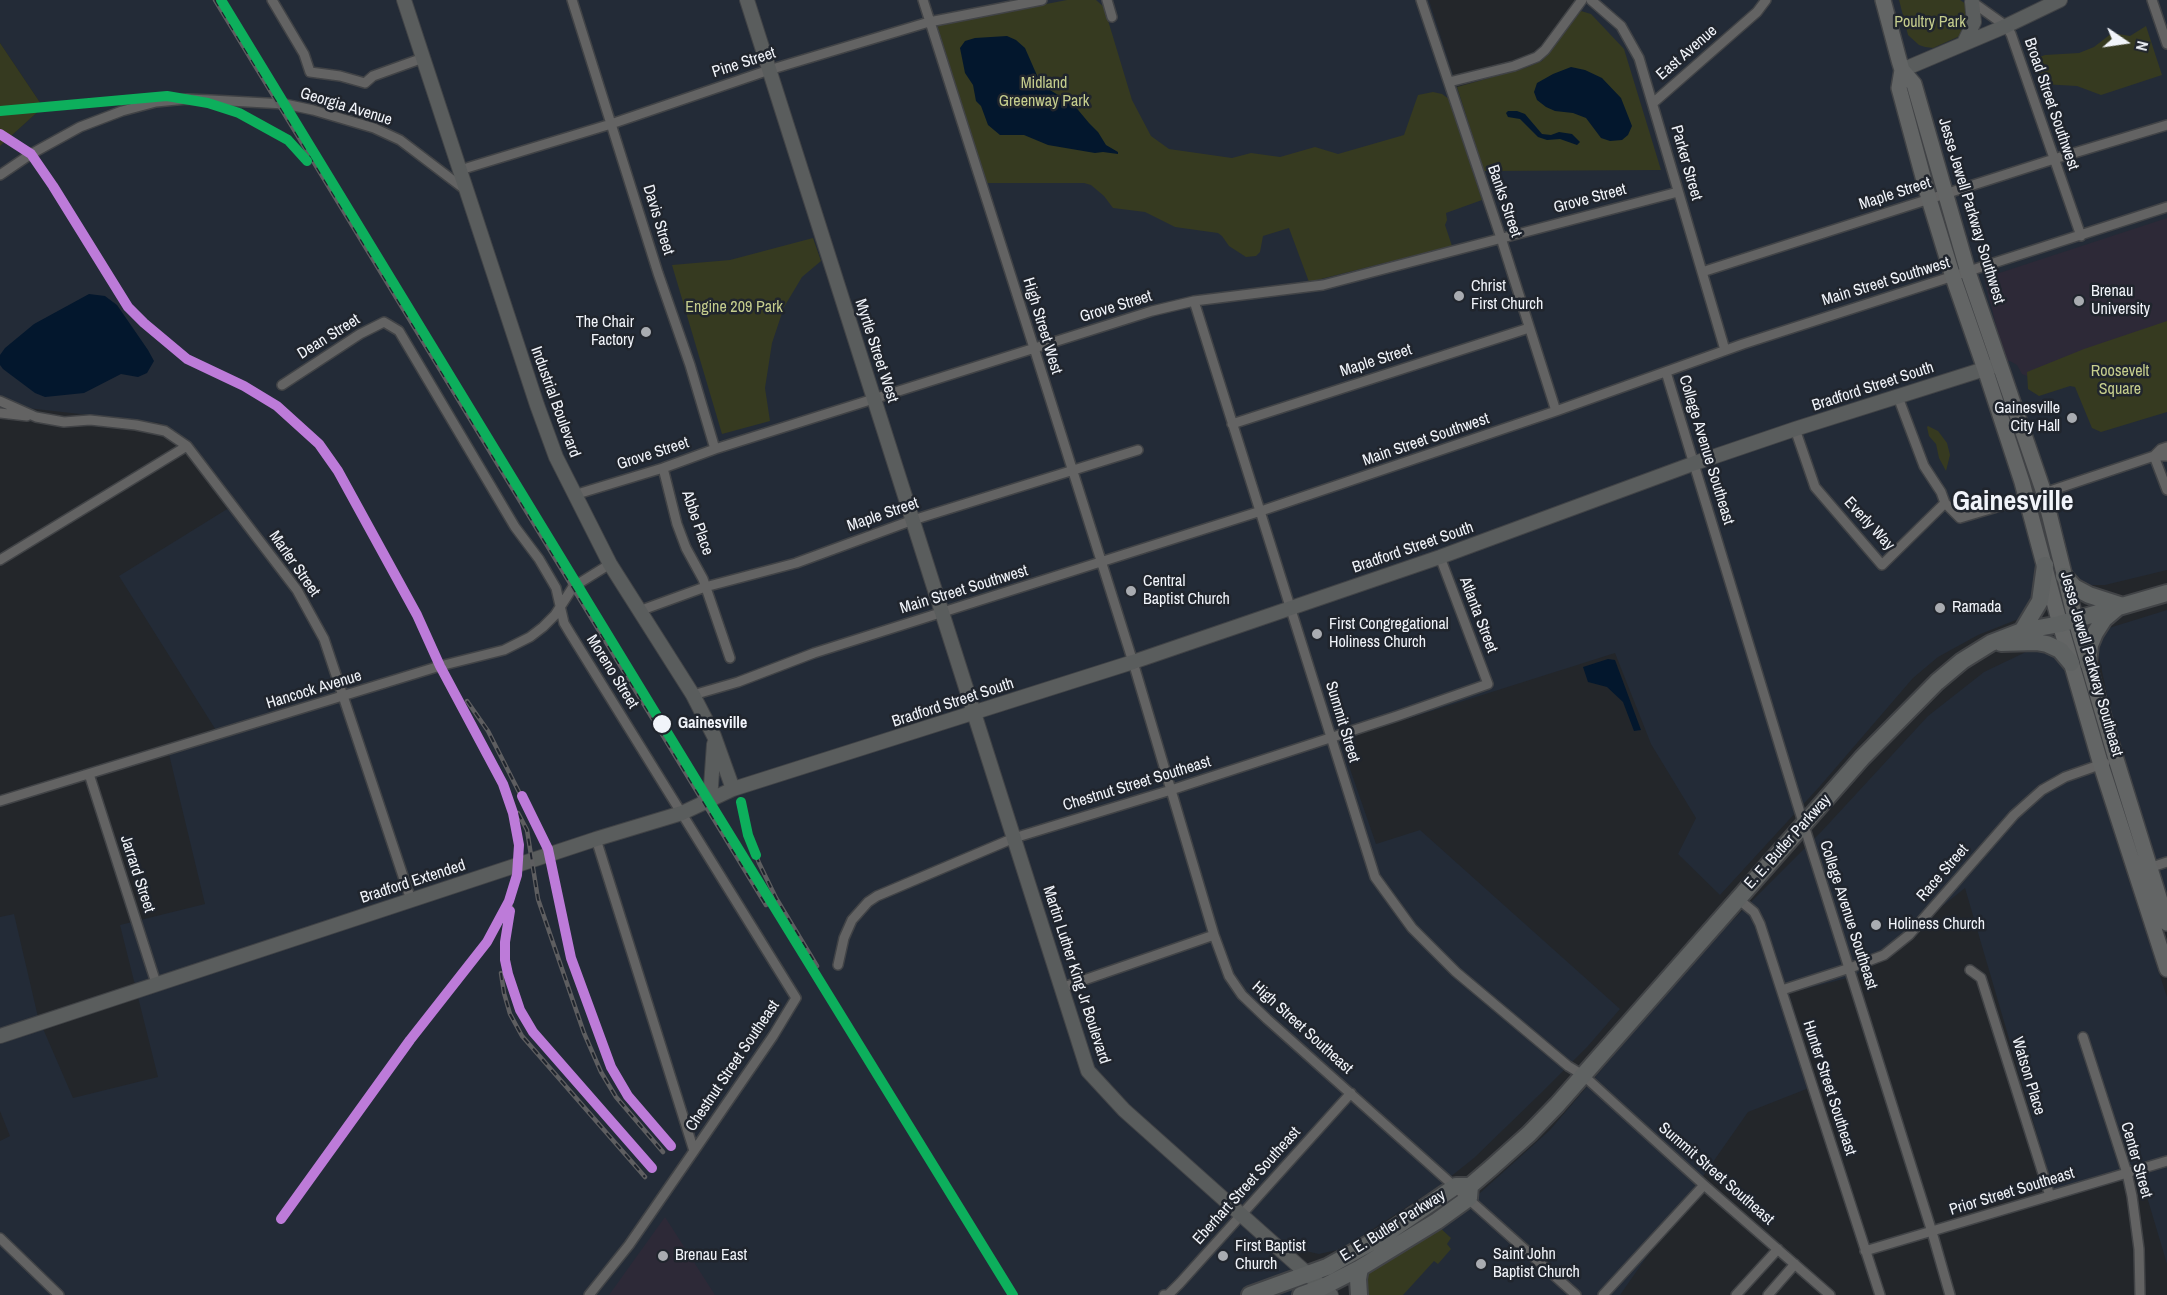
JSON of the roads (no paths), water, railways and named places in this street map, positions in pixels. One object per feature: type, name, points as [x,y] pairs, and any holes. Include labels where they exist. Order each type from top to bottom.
[{"type":"highway","points":[[2022,630],[2038,604],[2044,565]]},
{"type":"highway","points":[[2064,576],[2074,587],[2089,595],[2120,605]]},
{"type":"highway","name":"E. E. Butler Parkway","points":[[1302,1295],[1327,1291],[1437,1221],[1465,1190],[1529,1134],[1670,978],[1737,898],[1862,758],[1937,682],[1968,656],[2022,630],[2067,621],[2167,593]]},
{"type":"highway","points":[[1991,643],[2036,642],[2047,644],[2079,663],[2104,619],[2120,605]]},
{"type":"highway","name":"E. E. Butler Parkway","points":[[1250,1295],[1327,1267],[1465,1190]]},
{"type":"highway","points":[[1359,1295],[1360,1268]]},
{"type":"main road","name":"Jesse Jewell Parkway Southwest","points":[[1884,0],[1902,70],[1899,88],[1929,199],[1953,277],[1993,367]]},
{"type":"main road","name":"Jesse Jewell Parkway Southwest","points":[[1902,70],[1914,84],[1993,367]]},
{"type":"main road","name":"Jesse Jewell Parkway Southeast","points":[[1993,367],[2044,493],[2064,576],[2067,621]]},
{"type":"main road","name":"Jesse Jewell Parkway Southeast","points":[[1993,367],[2044,565],[2067,621],[2079,663],[2101,765],[2143,870],[2167,922]]},
{"type":"main road","name":"Jesse Jewell Parkway Southeast","points":[[2079,663],[2116,759],[2167,969]]},
{"type":"street","points":[[272,0],[304,54],[310,72],[340,76],[365,83],[373,76],[423,58]]},
{"type":"street","name":"Industrial Boulevard","points":[[404,0],[556,457],[573,495],[610,564],[693,695],[714,736],[733,789]]},
{"type":"street","name":"Davis Street","points":[[572,0],[715,449]]},
{"type":"street","name":"Myrtle Street West","points":[[747,0],[974,712]]},
{"type":"street","name":"High Street West","points":[[922,0],[1132,662]]},
{"type":"street","name":"Pine Street","points":[[460,170],[611,124],[769,70],[929,22],[1042,0]]},
{"type":"street","points":[[1107,0],[1112,17]]},
{"type":"street","name":"Banks Street","points":[[1421,0],[1556,411]]},
{"type":"street","points":[[1449,82],[1514,66],[1537,57],[1545,50],[1582,0]]},
{"type":"street","name":"Parker Street","points":[[1591,0],[1612,17],[1628,36],[1639,58],[1725,350]]},
{"type":"street","name":"East Avenue","points":[[1653,103],[1757,12],[1766,0]]},
{"type":"street","points":[[1902,70],[2006,26],[2060,0]]},
{"type":"street","points":[[2152,0],[2167,44]]},
{"type":"street","points":[[1964,43],[1974,22],[1970,1]]},
{"type":"street","name":"Broad Street Southwest","points":[[1970,1],[2006,26],[2024,66],[2081,236]]},
{"type":"street","name":"Georgia Avenue","points":[[0,175],[31,154],[80,128],[122,111],[156,102],[187,99],[285,104],[374,128],[400,140],[467,192]]},
{"type":"street","name":"Maple Street","points":[[1701,273],[2167,124]]},
{"type":"street","name":"Grove Street","points":[[573,495],[1152,310],[1194,301],[1323,285],[1678,192]]},
{"type":"street","name":"Main Street Southwest","points":[[693,695],[813,653],[1261,511],[1874,300],[1953,277],[2167,207]]},
{"type":"street","name":"Summit Street","points":[[1194,301],[1375,877],[1412,928],[1456,972],[1568,1066],[1582,1075]]},
{"type":"street","name":"Dean Street","points":[[282,385],[360,334],[384,322],[399,331],[515,527],[539,559],[556,588],[560,604]]},
{"type":"street","name":"Maple Street","points":[[1232,424],[1529,328]]},
{"type":"street","name":"Bradford Street South","points":[[836,757],[1291,609],[1695,463],[1993,367]]},
{"type":"street","name":"College Avenue Southeast","points":[[1666,372],[1803,825],[1850,968],[1950,1295]]},
{"type":"street","points":[[1898,398],[1921,460],[1941,492],[1945,503],[1960,518],[2026,498]]},
{"type":"street","name":"Marler Street","points":[[0,401],[36,417],[64,422],[90,420],[165,431],[187,446],[297,590],[324,639],[411,900]]},
{"type":"street","points":[[0,413],[36,417]]},
{"type":"street","name":"Everly Way","points":[[1795,429],[1815,487],[1882,565],[1945,503]]},
{"type":"street","points":[[0,560],[187,446]]},
{"type":"street","points":[[2154,456],[2167,447]]},
{"type":"street","name":"Maple Street","points":[[639,611],[705,587],[796,563],[913,520],[1138,450]]},
{"type":"street","points":[[2044,493],[2154,456],[2167,456]]},
{"type":"street","points":[[2154,456],[2167,490]]},
{"type":"street","name":"Abbe Place","points":[[663,468],[679,529],[705,587],[730,658]]},
{"type":"street","name":"Atlanta Street","points":[[1440,557],[1488,684]]},
{"type":"street","name":"Hancock Avenue","points":[[0,801],[440,666],[504,650],[530,637],[543,627],[555,615],[573,587],[610,564]]},
{"type":"street","name":"Moreno Street","points":[[560,604],[564,623],[796,998]]},
{"type":"street","name":"High Street Southeast","points":[[1132,662],[1214,935],[1229,976],[1242,995],[1351,1093],[1465,1190],[1576,1295]]},
{"type":"street","name":"Chestnut Street Southeast","points":[[838,964],[844,938],[852,920],[871,900],[1014,838],[1172,790],[1488,684]]},
{"type":"street","name":"Martin Luther King Jr Boulevard","points":[[974,712],[1088,1071],[1124,1110],[1327,1291]]},
{"type":"street","points":[[710,800],[714,736]]},
{"type":"street","name":"Bradford Extended","points":[[0,1036],[596,839],[682,813],[733,789],[836,757]]},
{"type":"street","name":"Race Street","points":[[1782,990],[1884,955],[1909,935],[2014,815],[2042,790],[2065,777],[2116,759]]},
{"type":"street","name":"Jarrard Street","points":[[89,774],[156,983]]},
{"type":"street","points":[[596,839],[694,1151]]},
{"type":"street","points":[[2143,870],[2167,862]]},
{"type":"street","name":"Hunter Street Southeast","points":[[1737,898],[1754,912],[1760,924],[1880,1295]]},
{"type":"street","points":[[1061,988],[1214,935]]},
{"type":"street","name":"Watson Place","points":[[1970,970],[1981,978],[2050,1196]]},
{"type":"street","name":"Chestnut Street Southeast","points":[[590,1295],[629,1245],[773,1036],[796,998]]},
{"type":"street","name":"Center Street","points":[[2083,1036],[2127,1173],[2136,1217],[2138,1295]]},
{"type":"street","name":"Summit Street Southeast","points":[[1582,1075],[1830,1295]]},
{"type":"street","name":"Eberhart Street Southeast","points":[[1164,1295],[1168,1295],[1180,1283],[1351,1093]]},
{"type":"street","name":"Prior Street Southeast","points":[[1865,1251],[2167,1161]]},
{"type":"street","points":[[1604,1295],[1704,1185]]},
{"type":"street","points":[[0,1238],[59,1295]]},
{"type":"street","points":[[1736,1295],[1778,1248]]},
{"type":"street","points":[[1768,1295],[1795,1264]]},
{"type":"water","points":[[1007,36],[1025,48],[1039,80],[1074,105],[1098,132],[1106,145],[1118,154],[1095,153],[1048,145],[1024,135],[1000,135],[988,125],[981,106],[976,101],[973,85],[965,73],[960,48],[965,41],[975,38]]},
{"type":"water","points":[[1571,67],[1585,70],[1602,78],[1621,98],[1632,126],[1628,135],[1622,140],[1610,141],[1601,138],[1586,118],[1573,113],[1555,111],[1537,100],[1534,92],[1537,83]]},
{"type":"water","points":[[1508,111],[1525,114],[1542,134],[1551,135],[1559,132],[1572,134],[1580,142],[1577,145],[1560,139],[1547,140],[1538,137],[1520,119],[1508,117],[1506,113]]},
{"type":"water","points":[[89,294],[105,296],[117,305],[154,361],[147,373],[138,377],[121,374],[84,393],[45,397],[35,393],[3,369],[0,365],[0,355],[5,348],[34,324]]},
{"type":"water","points":[[1608,659],[1615,660],[1641,730],[1634,731],[1623,702],[1607,687],[1588,682],[1583,667]]},
{"type":"railway","points":[[215,0],[766,905]]},
{"type":"railway","points":[[0,111],[167,96],[208,103],[239,113],[288,140],[302,156]]},
{"type":"railway","points":[[0,134],[31,154],[128,307],[144,323],[187,359],[244,386],[277,406],[319,444],[338,471],[417,615],[440,666],[503,784],[513,813],[519,845],[517,875],[509,901],[487,942],[410,1040],[281,1219]]},
{"type":"railway","points":[[467,701],[488,731],[548,849],[571,958],[611,1067],[628,1096],[671,1146]]},
{"type":"railway","points":[[741,802],[748,835],[759,863],[776,898],[817,966]]},
{"type":"railway","points":[[518,813],[527,830],[538,899],[584,1033],[601,1072],[616,1097],[663,1152]]},
{"type":"railway","points":[[511,907],[505,942],[505,960],[520,1010],[533,1032],[652,1168]]},
{"type":"railway","points":[[501,973],[510,1014],[522,1036],[645,1177]]},
{"type":"place","name":"Christ First Church","points":[[1459,296]]},
{"type":"place","name":"Brenau University","points":[[2079,301]]},
{"type":"place","name":"The Chair Factory","points":[[646,332]]},
{"type":"place","name":"Gainesville City Hall","points":[[2072,418]]},
{"type":"place","name":"Central Baptist Church","points":[[1131,591]]},
{"type":"place","name":"Ramada","points":[[1940,608]]},
{"type":"place","name":"First Congregational Holiness Church","points":[[1317,634]]},
{"type":"place","name":"Gainesville","points":[[662,724]]},
{"type":"place","name":"Holiness Church","points":[[1876,925]]},
{"type":"place","name":"Brenau East","points":[[663,1256]]},
{"type":"place","name":"First Baptist Church","points":[[1223,1256]]},
{"type":"place","name":"Saint John Baptist Church","points":[[1481,1264]]},
{"type":"district","name":"Gainesville","points":[[2013,502]]},
{"type":"park label","name":"Poultry Park","points":[[1930,23]]},
{"type":"park label","name":"Midland Greenway Park","points":[[1044,93]]},
{"type":"park label","name":"Engine 209 Park","points":[[734,308]]},
{"type":"park label","name":"Roosevelt Square","points":[[2120,381]]}]
